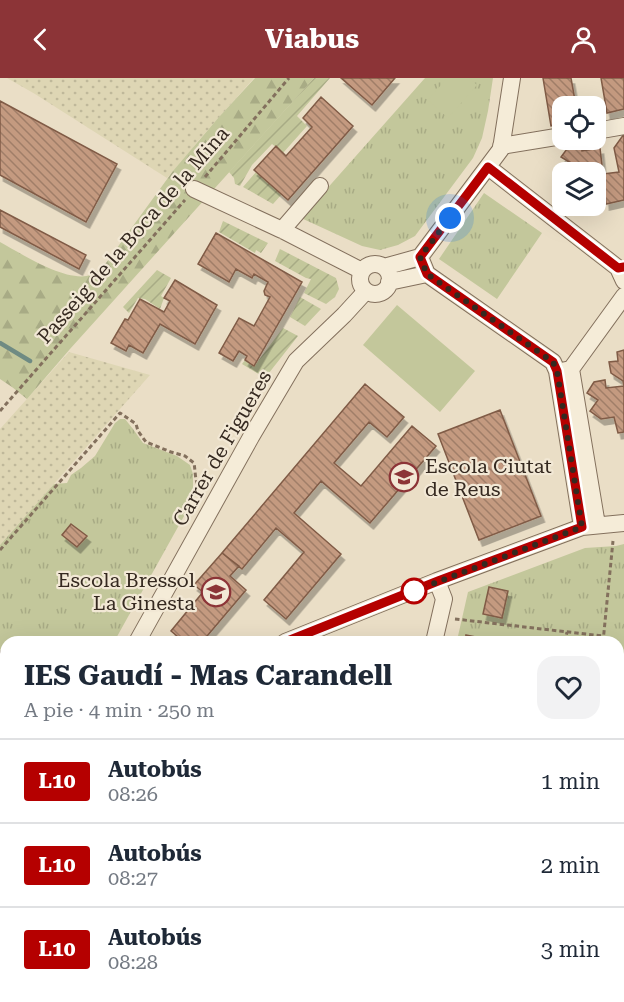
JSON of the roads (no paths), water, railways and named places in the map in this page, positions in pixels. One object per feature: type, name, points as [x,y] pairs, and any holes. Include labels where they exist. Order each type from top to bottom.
[{"type":"street","points":[[387,275],[420,257],[501,149],[512,78]]},
{"type":"street","points":[[606,129],[624,126]]},
{"type":"street","points":[[501,146],[552,138]]},
{"type":"street","points":[[488,167],[622,272]]},
{"type":"street","points":[[282,230],[320,186]]},
{"type":"street","points":[[194,189],[282,230],[362,272]]},
{"type":"street","points":[[420,257],[427,274],[564,370],[590,526]]},
{"type":"street","points":[[387,275],[384,290],[380,293],[370,293],[360,284],[362,272],[372,264],[376,264],[387,275],[427,274]]},
{"type":"street","name":"Carrer de Figueres","points":[[140,636],[296,361],[366,291]]},
{"type":"street","points":[[564,370],[624,296]]},
{"type":"street","points":[[300,636],[438,581],[590,526],[624,523]]},
{"type":"street","points":[[435,636],[444,599],[438,581]]},
{"type":"waterway","points":[[0,343],[30,361]]},
{"type":"place","name":"Escola Ciutat de Reus","points":[[404,477]]},
{"type":"place","name":"Escola Bressol La Ginesta","points":[[216,592]]}]
